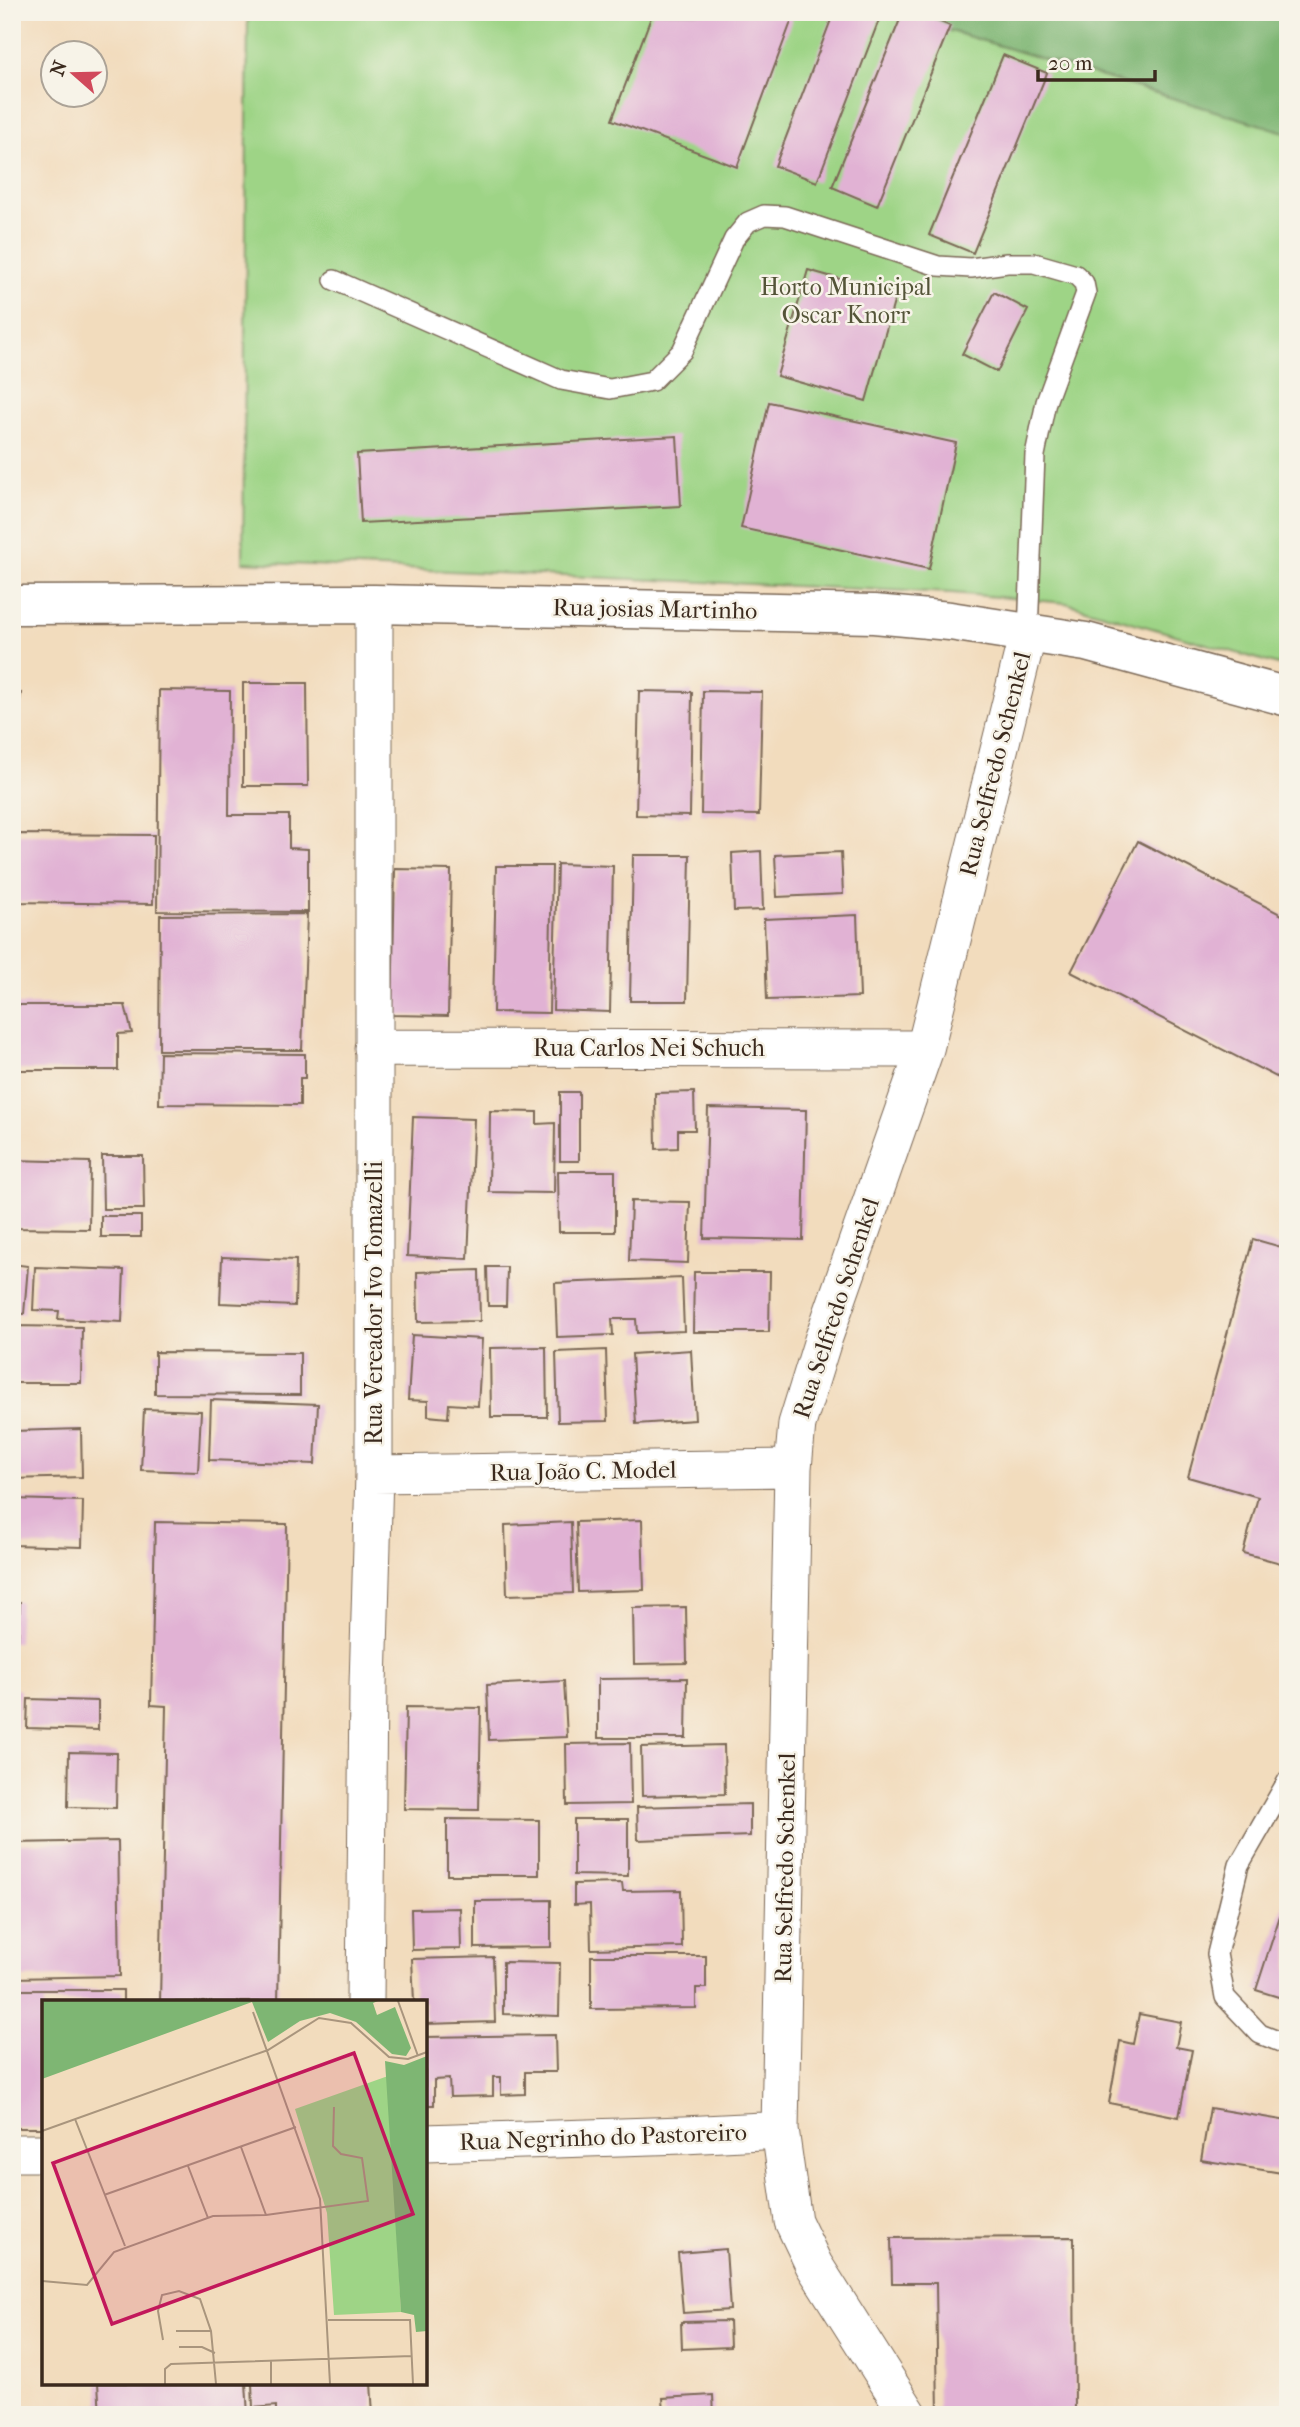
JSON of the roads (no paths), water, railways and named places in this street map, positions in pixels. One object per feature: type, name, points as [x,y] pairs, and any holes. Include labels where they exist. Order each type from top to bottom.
[{"type":"street","name":"Rua josias Martinho","points":[[12,605],[374,604],[874,614],[950,621],[1086,642],[1288,697]]},
{"type":"street","name":"Rua Vereador Ivo Tomazelli","points":[[365,2000],[368,1685],[374,1474],[374,604]]},
{"type":"street","name":"Rua Selfredo Schenkel","points":[[909,2415],[814,2265],[793,2221],[780,2130],[793,1468],[797,1424],[823,1340],[925,1049],[1028,633]]},
{"type":"street","name":"Rua Carlos Nei Schuch","points":[[373,1048],[925,1049]]},
{"type":"street","name":"Rua João C. Model","points":[[374,1474],[793,1468]]},
{"type":"street","name":"Rua Negrinho do Pastoreiro","points":[[427,2143],[780,2130]]},
{"type":"street","points":[[12,2153],[42,2152]]},
{"type":"lane","points":[[334,280],[561,380],[610,389],[652,381],[682,351],[734,239],[748,222],[764,215],[785,216],[938,266],[971,268],[1007,263],[1034,263],[1076,275],[1084,283],[1086,293],[1046,402],[1035,455],[1028,633]]},
{"type":"lane","points":[[1288,1780],[1239,1865],[1217,1954],[1225,1997],[1260,2034],[1288,2045]]},
{"type":"park label","name":"Horto Municipal Oscar Knorr","points":[[846,301]]}]
